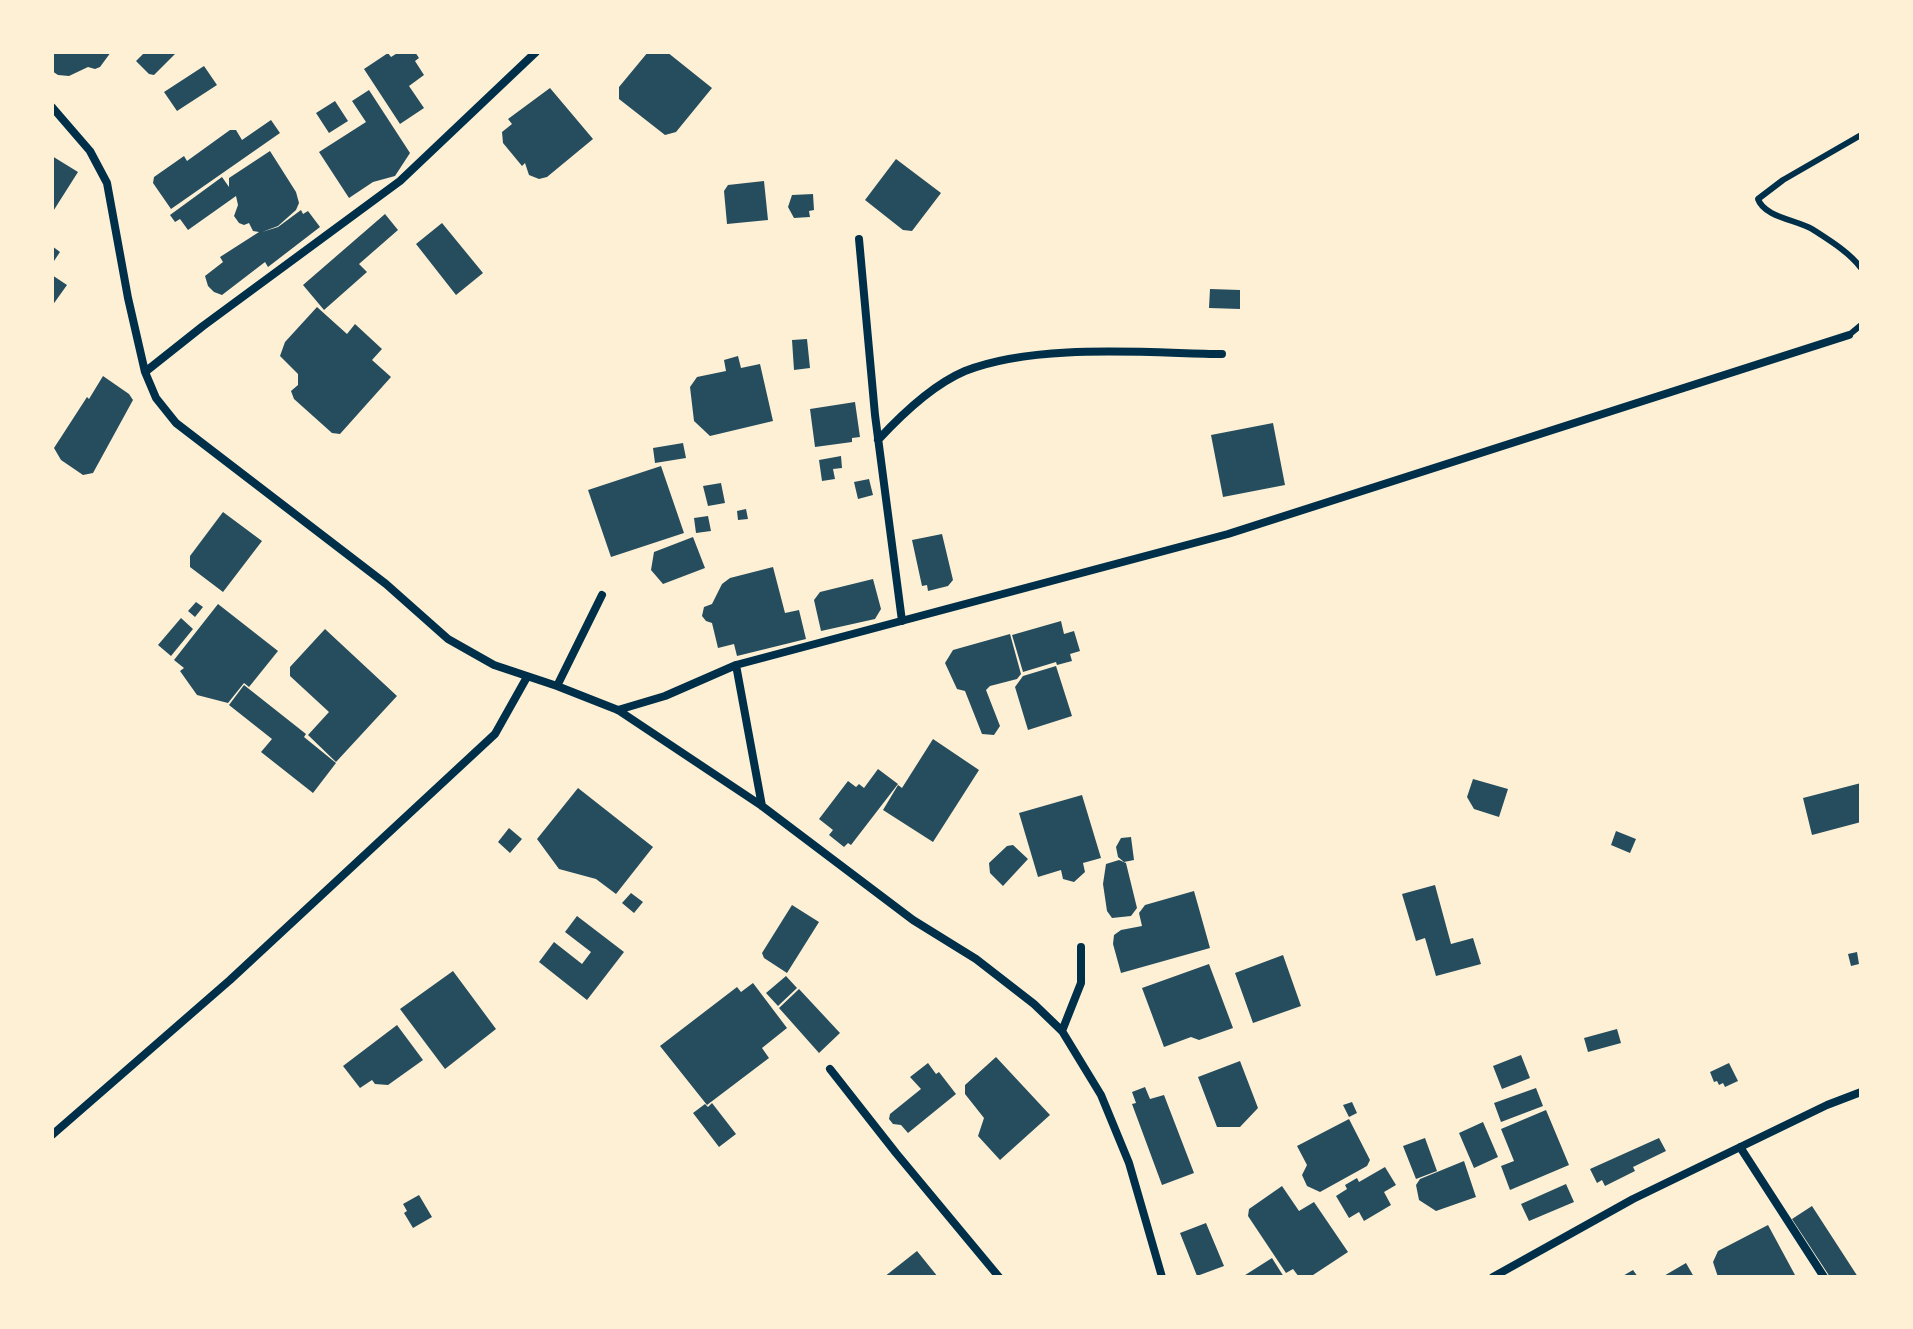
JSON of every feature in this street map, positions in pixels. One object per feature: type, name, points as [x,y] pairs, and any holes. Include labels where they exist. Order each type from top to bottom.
[{"type":"street","points":[[145,372],[400,181],[536,52]]},
{"type":"street","points":[[52,107],[90,151],[107,183],[145,372],[156,398],[176,423],[386,584],[448,639],[494,665],[618,710],[762,806],[913,920],[976,959],[1034,1004],[1062,1031],[1101,1095],[1129,1163],[1162,1277]]},
{"type":"street","points":[[859,239],[878,440],[902,621]]},
{"type":"street","points":[[618,710],[665,696],[736,665],[1228,534],[1849,335]]},
{"type":"street","points":[[878,440],[901,416],[963,372],[997,361],[1043,354],[1222,354]]},
{"type":"street","points":[[557,686],[602,595]]},
{"type":"street","points":[[736,665],[762,806]]},
{"type":"street","points":[[52,1135],[230,980],[495,734],[527,677]]},
{"type":"street","points":[[1062,1031],[1081,983],[1081,947]]},
{"type":"street","points":[[830,1069],[999,1277]]},
{"type":"street","points":[[1493,1277],[1633,1199],[1827,1105],[1861,1092]]},
{"type":"street","points":[[1740,1147],[1824,1277]]},
{"type":"lane","points":[[1861,135],[1783,180],[1758,199],[1767,210],[1808,227],[1840,248],[1861,268]]},
{"type":"lane","points":[[1849,335],[1861,325]]},
{"type":"building","points":[[52,52],[111,52],[100,67],[88,67],[69,76],[52,71]]},
{"type":"building","points":[[145,52],[175,54],[154,75],[136,61]]},
{"type":"building","points":[[399,52],[415,52],[419,58],[415,61],[424,75],[409,86],[424,108],[400,124],[364,69],[388,53],[391,57]]},
{"type":"building","points":[[648,52],[667,52],[712,88],[676,132],[665,135],[619,99],[619,87]]},
{"type":"building","points":[[204,66],[217,85],[177,111],[164,92]]},
{"type":"building","points":[[550,88],[593,139],[547,177],[539,179],[529,175],[525,163],[522,166],[503,143],[502,132],[512,124],[508,119]]},
{"type":"building","points":[[369,90],[410,153],[395,176],[373,182],[349,198],[319,152],[366,122],[352,101]]},
{"type":"building","points":[[335,101],[348,121],[329,133],[316,113]]},
{"type":"building","points":[[271,120],[280,133],[171,209],[153,183],[154,177],[184,156],[187,161],[230,130],[236,130],[242,140]]},
{"type":"building","points":[[270,151],[296,192],[299,203],[296,210],[278,226],[262,232],[278,227],[301,210],[303,214],[308,211],[320,227],[268,267],[265,262],[222,295],[208,286],[205,276],[223,262],[220,257],[259,232],[253,231],[249,223],[239,223],[234,216],[238,205],[236,196],[188,230],[180,219],[175,222],[170,215],[222,177],[229,187],[229,178]]},
{"type":"building","points":[[52,156],[78,172],[52,213]]},
{"type":"building","points":[[896,159],[941,193],[912,231],[903,230],[865,200]]},
{"type":"building","points":[[764,181],[768,220],[727,224],[724,191],[728,185]]},
{"type":"building","points":[[813,194],[814,210],[809,211],[810,217],[794,218],[788,207],[792,195]]},
{"type":"building","points":[[385,214],[398,230],[359,264],[367,272],[324,310],[303,285]]},
{"type":"building","points":[[442,223],[483,273],[456,295],[416,244]]},
{"type":"building","points":[[52,246],[60,252],[52,264]]},
{"type":"building","points":[[52,275],[67,285],[52,306]]},
{"type":"building","points":[[1210,289],[1240,290],[1240,309],[1209,308]]},
{"type":"building","points":[[317,307],[347,334],[355,324],[382,349],[372,360],[391,377],[340,434],[332,433],[294,399],[291,391],[298,385],[298,374],[280,356],[285,342]]},
{"type":"building","points":[[807,339],[810,368],[794,370],[792,340]]},
{"type":"building","points":[[738,356],[741,368],[760,364],[773,421],[710,436],[694,421],[690,387],[697,377],[726,371],[724,360]]},
{"type":"building","points":[[103,376],[133,400],[93,473],[83,475],[61,460],[54,448]]},
{"type":"building","points":[[855,402],[860,437],[852,438],[852,442],[815,447],[810,409]]},
{"type":"building","points":[[1273,423],[1285,485],[1223,497],[1211,435]]},
{"type":"building","points":[[683,443],[686,458],[655,463],[653,448]]},
{"type":"building","points":[[841,456],[842,468],[833,469],[835,479],[822,481],[819,460]]},
{"type":"building","points":[[661,466],[684,533],[611,557],[588,490]]},
{"type":"building","points":[[869,479],[873,495],[858,499],[854,482]]},
{"type":"building","points":[[721,483],[725,503],[708,506],[703,486]]},
{"type":"building","points":[[746,509],[748,519],[738,520],[737,511]]},
{"type":"building","points":[[223,512],[262,541],[223,592],[190,567],[190,556]]},
{"type":"building","points":[[708,516],[711,531],[696,533],[694,518]]},
{"type":"building","points":[[942,534],[953,580],[948,586],[928,591],[927,585],[922,586],[912,540]]},
{"type":"building","points":[[693,537],[705,568],[663,584],[651,570],[654,552]]},
{"type":"building","points":[[773,567],[785,613],[799,610],[806,639],[737,656],[734,644],[718,648],[712,623],[702,616],[704,607],[712,604],[722,584],[730,578]]},
{"type":"building","points":[[873,579],[881,609],[875,619],[821,631],[814,600],[820,592]]},
{"type":"building","points":[[196,602],[203,607],[195,617],[188,611]]},
{"type":"building","points":[[218,604],[278,651],[249,687],[244,683],[228,703],[197,695],[180,671],[184,668],[174,660]]},
{"type":"building","points":[[181,618],[193,629],[171,656],[158,645]]},
{"type":"building","points":[[1061,621],[1064,634],[1074,631],[1080,651],[1070,654],[1072,661],[1057,665],[1056,662],[1023,672],[1012,635]]},
{"type":"building","points":[[325,629],[397,696],[336,762],[308,735],[329,712],[290,676],[290,667]]},
{"type":"building","points":[[1010,634],[1021,674],[1017,679],[990,686],[986,690],[1000,726],[994,735],[982,734],[965,691],[957,689],[945,663],[953,650]]},
{"type":"building","points":[[1056,666],[1072,716],[1028,730],[1015,687],[1023,676]]},
{"type":"building","points":[[244,685],[306,734],[304,737],[336,763],[313,793],[261,752],[272,739],[229,705]]},
{"type":"building","points":[[933,739],[979,770],[933,842],[883,810],[898,785],[902,788]]},
{"type":"building","points":[[878,769],[898,784],[851,845],[848,843],[844,847],[829,835],[833,830],[819,819],[848,781],[864,788]]},
{"type":"building","points":[[1473,779],[1508,789],[1499,817],[1474,809],[1467,797]]},
{"type":"building","points":[[1861,783],[1861,822],[1812,835],[1803,798]]},
{"type":"building","points":[[578,788],[653,847],[616,894],[596,879],[559,869],[537,839]]},
{"type":"building","points":[[1082,795],[1101,858],[1083,863],[1085,872],[1074,882],[1063,879],[1061,870],[1038,877],[1019,813]]},
{"type":"building","points":[[509,828],[522,839],[510,853],[498,842]]},
{"type":"building","points":[[1616,831],[1636,839],[1630,853],[1611,845]]},
{"type":"building","points":[[1131,837],[1134,860],[1124,862],[1118,857],[1116,847],[1121,838]]},
{"type":"building","points":[[1013,845],[1028,859],[1003,886],[990,873],[989,863],[1007,846]]},
{"type":"building","points":[[1119,860],[1126,863],[1137,908],[1131,916],[1112,918],[1107,911],[1103,884],[1106,864]]},
{"type":"building","points":[[1435,885],[1451,944],[1473,938],[1481,964],[1436,976],[1425,938],[1416,941],[1402,894]]},
{"type":"building","points":[[1194,891],[1210,948],[1121,973],[1113,944],[1114,935],[1121,930],[1142,926],[1139,913],[1145,905]]},
{"type":"building","points":[[631,893],[643,902],[634,913],[622,903]]},
{"type":"building","points":[[792,905],[819,922],[787,973],[764,958],[762,953]]},
{"type":"building","points":[[577,916],[624,952],[587,1000],[539,962],[554,942],[582,964],[591,952],[565,932]]},
{"type":"building","points":[[1857,952],[1859,964],[1851,966],[1848,954]]},
{"type":"building","points":[[1283,955],[1301,1006],[1253,1023],[1235,973]]},
{"type":"building","points":[[1209,964],[1233,1028],[1199,1040],[1191,1037],[1164,1047],[1142,988]]},
{"type":"building","points":[[453,971],[496,1029],[445,1069],[400,1009]]},
{"type":"building","points":[[786,976],[797,988],[778,1006],[766,993]]},
{"type":"building","points":[[753,983],[787,1028],[762,1048],[769,1058],[707,1105],[660,1046],[737,987],[741,992]]},
{"type":"building","points":[[799,989],[840,1033],[819,1053],[779,1008]]},
{"type":"building","points":[[397,1025],[423,1060],[388,1085],[375,1084],[372,1080],[360,1088],[343,1066]]},
{"type":"building","points":[[1617,1029],[1621,1043],[1588,1052],[1584,1038]]},
{"type":"building","points":[[1521,1055],[1530,1078],[1502,1089],[1493,1066]]},
{"type":"building","points":[[996,1057],[1050,1115],[1000,1160],[978,1136],[984,1118],[965,1094],[965,1085]]},
{"type":"building","points":[[1240,1061],[1258,1108],[1240,1127],[1217,1127],[1198,1077]]},
{"type":"building","points":[[928,1063],[956,1094],[908,1133],[901,1125],[893,1124],[890,1114],[921,1089],[910,1077]]},
{"type":"building","points":[[1729,1063],[1738,1081],[1725,1087],[1723,1083],[1719,1085],[1717,1081],[1714,1082],[1710,1072]]},
{"type":"building","points":[[1145,1087],[1150,1099],[1164,1095],[1194,1173],[1162,1185],[1132,1104],[1136,1103],[1132,1092]]},
{"type":"building","points":[[1536,1088],[1543,1106],[1501,1122],[1494,1103]]},
{"type":"building","points":[[1352,1102],[1357,1113],[1349,1117],[1343,1105]]},
{"type":"building","points":[[712,1103],[736,1134],[719,1147],[693,1113]]},
{"type":"building","points":[[1546,1110],[1569,1165],[1510,1190],[1501,1166],[1514,1161],[1501,1129]]},
{"type":"building","points":[[1349,1119],[1370,1160],[1367,1166],[1320,1192],[1307,1186],[1302,1175],[1307,1165],[1297,1146]]},
{"type":"building","points":[[1483,1122],[1498,1157],[1474,1168],[1459,1133]]},
{"type":"building","points":[[1425,1138],[1437,1171],[1416,1179],[1403,1146]]},
{"type":"building","points":[[1659,1138],[1666,1151],[1633,1167],[1635,1171],[1605,1186],[1602,1180],[1597,1183],[1590,1169]]},
{"type":"building","points":[[1464,1161],[1476,1197],[1436,1211],[1419,1200],[1416,1185],[1420,1179]]},
{"type":"building","points":[[1385,1167],[1396,1185],[1384,1192],[1391,1205],[1364,1221],[1359,1212],[1349,1218],[1336,1196],[1347,1189],[1345,1185],[1357,1178],[1359,1182]]},
{"type":"building","points":[[1566,1184],[1574,1202],[1529,1221],[1521,1204]]},
{"type":"building","points":[[1282,1186],[1299,1211],[1314,1202],[1348,1252],[1310,1277],[1299,1277],[1293,1269],[1286,1273],[1248,1216],[1249,1209]]},
{"type":"building","points":[[419,1195],[432,1217],[413,1228],[404,1213],[407,1211],[403,1204]]},
{"type":"building","points":[[1812,1206],[1858,1277],[1830,1277],[1792,1219]]},
{"type":"building","points":[[1206,1223],[1224,1266],[1197,1276],[1180,1233]]},
{"type":"building","points":[[1768,1225],[1795,1275],[1718,1277],[1713,1262],[1718,1251]]},
{"type":"building","points":[[917,1251],[938,1277],[884,1277]]},
{"type":"building","points":[[1272,1258],[1284,1277],[1242,1277]]},
{"type":"building","points":[[1686,1263],[1694,1277],[1662,1277]]},
{"type":"building","points":[[1633,1270],[1638,1277],[1621,1277]]}]
